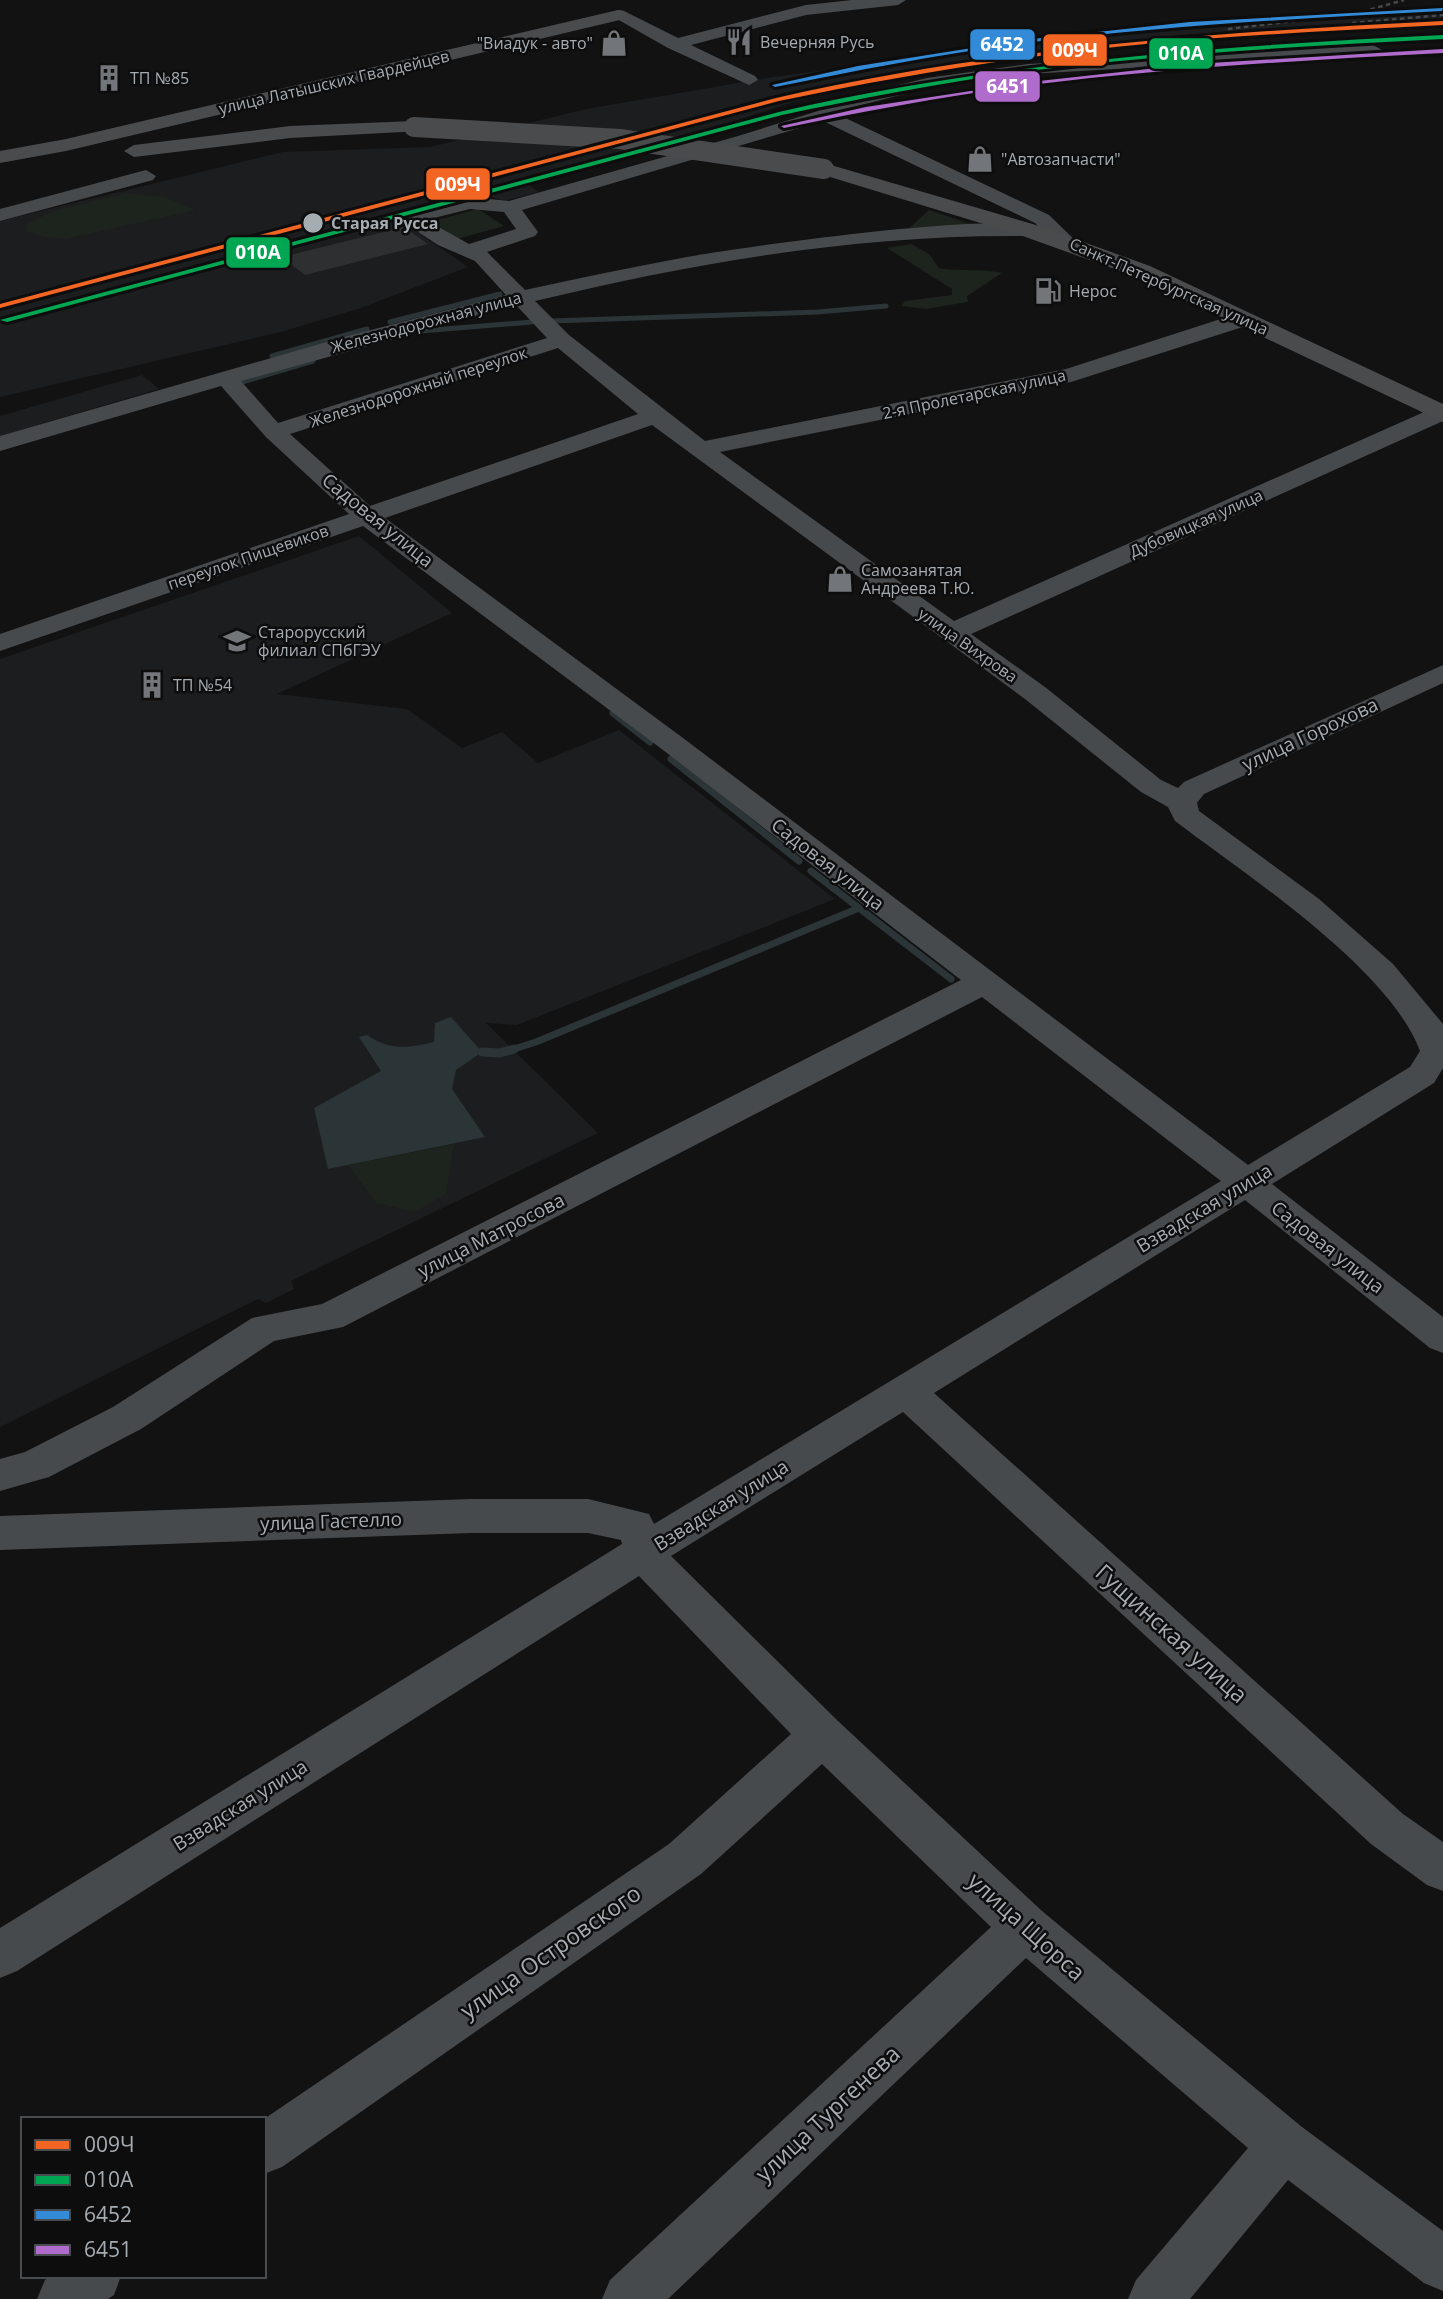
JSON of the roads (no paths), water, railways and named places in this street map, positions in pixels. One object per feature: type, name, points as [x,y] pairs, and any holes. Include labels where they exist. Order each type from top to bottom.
[{"type":"main road","points":[[587,0],[618,15]]},
{"type":"main road","name":"улица Латышских Гвардейцев","points":[[48,156],[618,15]]},
{"type":"main road","points":[[0,157],[48,156],[248,136],[414,127],[506,128],[601,135],[743,154],[824,169],[904,191],[1070,245]]},
{"type":"main road","points":[[0,171],[48,156]]},
{"type":"main road","name":"Санкт-Петербургская улица","points":[[1070,245],[1142,271],[1442,414]]},
{"type":"street","points":[[674,44],[806,10],[898,0]]},
{"type":"street","points":[[618,15],[749,80]]},
{"type":"street","points":[[471,250],[528,232],[510,207],[824,115],[836,106],[928,83],[978,74],[1092,64],[1373,51]]},
{"type":"street","name":"Санкт-Петербургская улица","points":[[824,115],[1042,219],[1070,245]]},
{"type":"street","points":[[0,215],[146,176]]},
{"type":"street","points":[[861,240],[906,223],[915,213],[904,191]]},
{"type":"street","name":"улица Вихрова","points":[[510,207],[470,203],[410,218],[445,241],[482,257],[561,341],[655,416],[1035,693],[1151,786],[1182,802],[1185,815],[1308,906],[1382,971],[1427,1025],[1440,1054]]},
{"type":"street","points":[[861,240],[968,230],[1028,230]]},
{"type":"street","name":"Железнодорожная улица","points":[[0,444],[520,296],[667,264],[861,240]]},
{"type":"street","name":"2-я Пролетарская улица","points":[[700,449],[1071,374],[1244,319]]},
{"type":"street","name":"Железнодорожный переулок","points":[[274,432],[561,341]]},
{"type":"street","name":"Садовая улица","points":[[228,377],[233,389],[274,432],[366,516],[673,744],[982,983],[1247,1183],[1443,1338]]},
{"type":"street","name":"Дубовицкая улица","points":[[950,633],[1442,414]]},
{"type":"street","name":"переулок Пищевиков","points":[[0,643],[655,416]]},
{"type":"street","name":"улица Горохова","points":[[1182,802],[1194,788],[1443,673]]},
{"type":"street","name":"улица Матросова","points":[[0,1475],[35,1466],[127,1418],[265,1328],[330,1317],[982,983]]},
{"type":"street","name":"Взвадская улица","points":[[0,1955],[648,1549],[1422,1074],[1440,1054]]},
{"type":"street","name":"Гущинская улица","points":[[906,1391],[1387,1829],[1443,1869]]},
{"type":"street","name":"улица Гастелло","points":[[0,1533],[471,1516],[588,1516],[634,1526],[648,1549]]},
{"type":"street","name":"улица Щорса","points":[[648,1549],[658,1571],[822,1735],[1025,1927],[1284,2145],[1443,2264]]},
{"type":"street","name":"улица Островского","points":[[266,2147],[685,1859],[822,1735]]},
{"type":"street","name":"улица Тургенева","points":[[629,2299],[1025,1927]]},
{"type":"street","points":[[1155,2299],[1284,2145]]},
{"type":"street","points":[[64,2299],[92,2278]]},
{"type":"waterway","points":[[390,322],[500,294]]},
{"type":"waterway","points":[[551,321],[818,312],[886,306]]},
{"type":"waterway","points":[[420,331],[532,322]]},
{"type":"waterway","points":[[272,356],[367,329]]},
{"type":"waterway","points":[[239,383],[313,361]]},
{"type":"waterway","points":[[613,713],[650,742]]},
{"type":"waterway","points":[[671,759],[799,861]]},
{"type":"waterway","points":[[811,871],[859,908]]},
{"type":"waterway","points":[[508,1051],[536,1042],[859,908]]},
{"type":"waterway","points":[[859,908],[951,979]]},
{"type":"waterway","points":[[482,1052],[500,1053],[514,1049]]},
{"type":"railway","points":[[1228,29],[1354,14],[1404,0]]},
{"type":"railway","points":[[1352,23],[1443,15]]},
{"type":"place","name":"Вечерняя Русь","points":[[739,42]]},
{"type":"place","name":"\"Виадук - авто\"","points":[[614,43]]},
{"type":"place","name":"ТП №85","points":[[109,78]]},
{"type":"place","name":"\"Автозапчасти\"","points":[[980,159]]},
{"type":"place","name":"Старая Русса","points":[[313,223]]},
{"type":"place","name":"Нерос","points":[[1048,291]]},
{"type":"place","name":"Самозанятая Андреева Т.Ю.","points":[[840,579]]},
{"type":"place","name":"Старорусский филиал СПбГЭУ","points":[[237,641]]},
{"type":"place","name":"ТП №54","points":[[152,685]]}]
